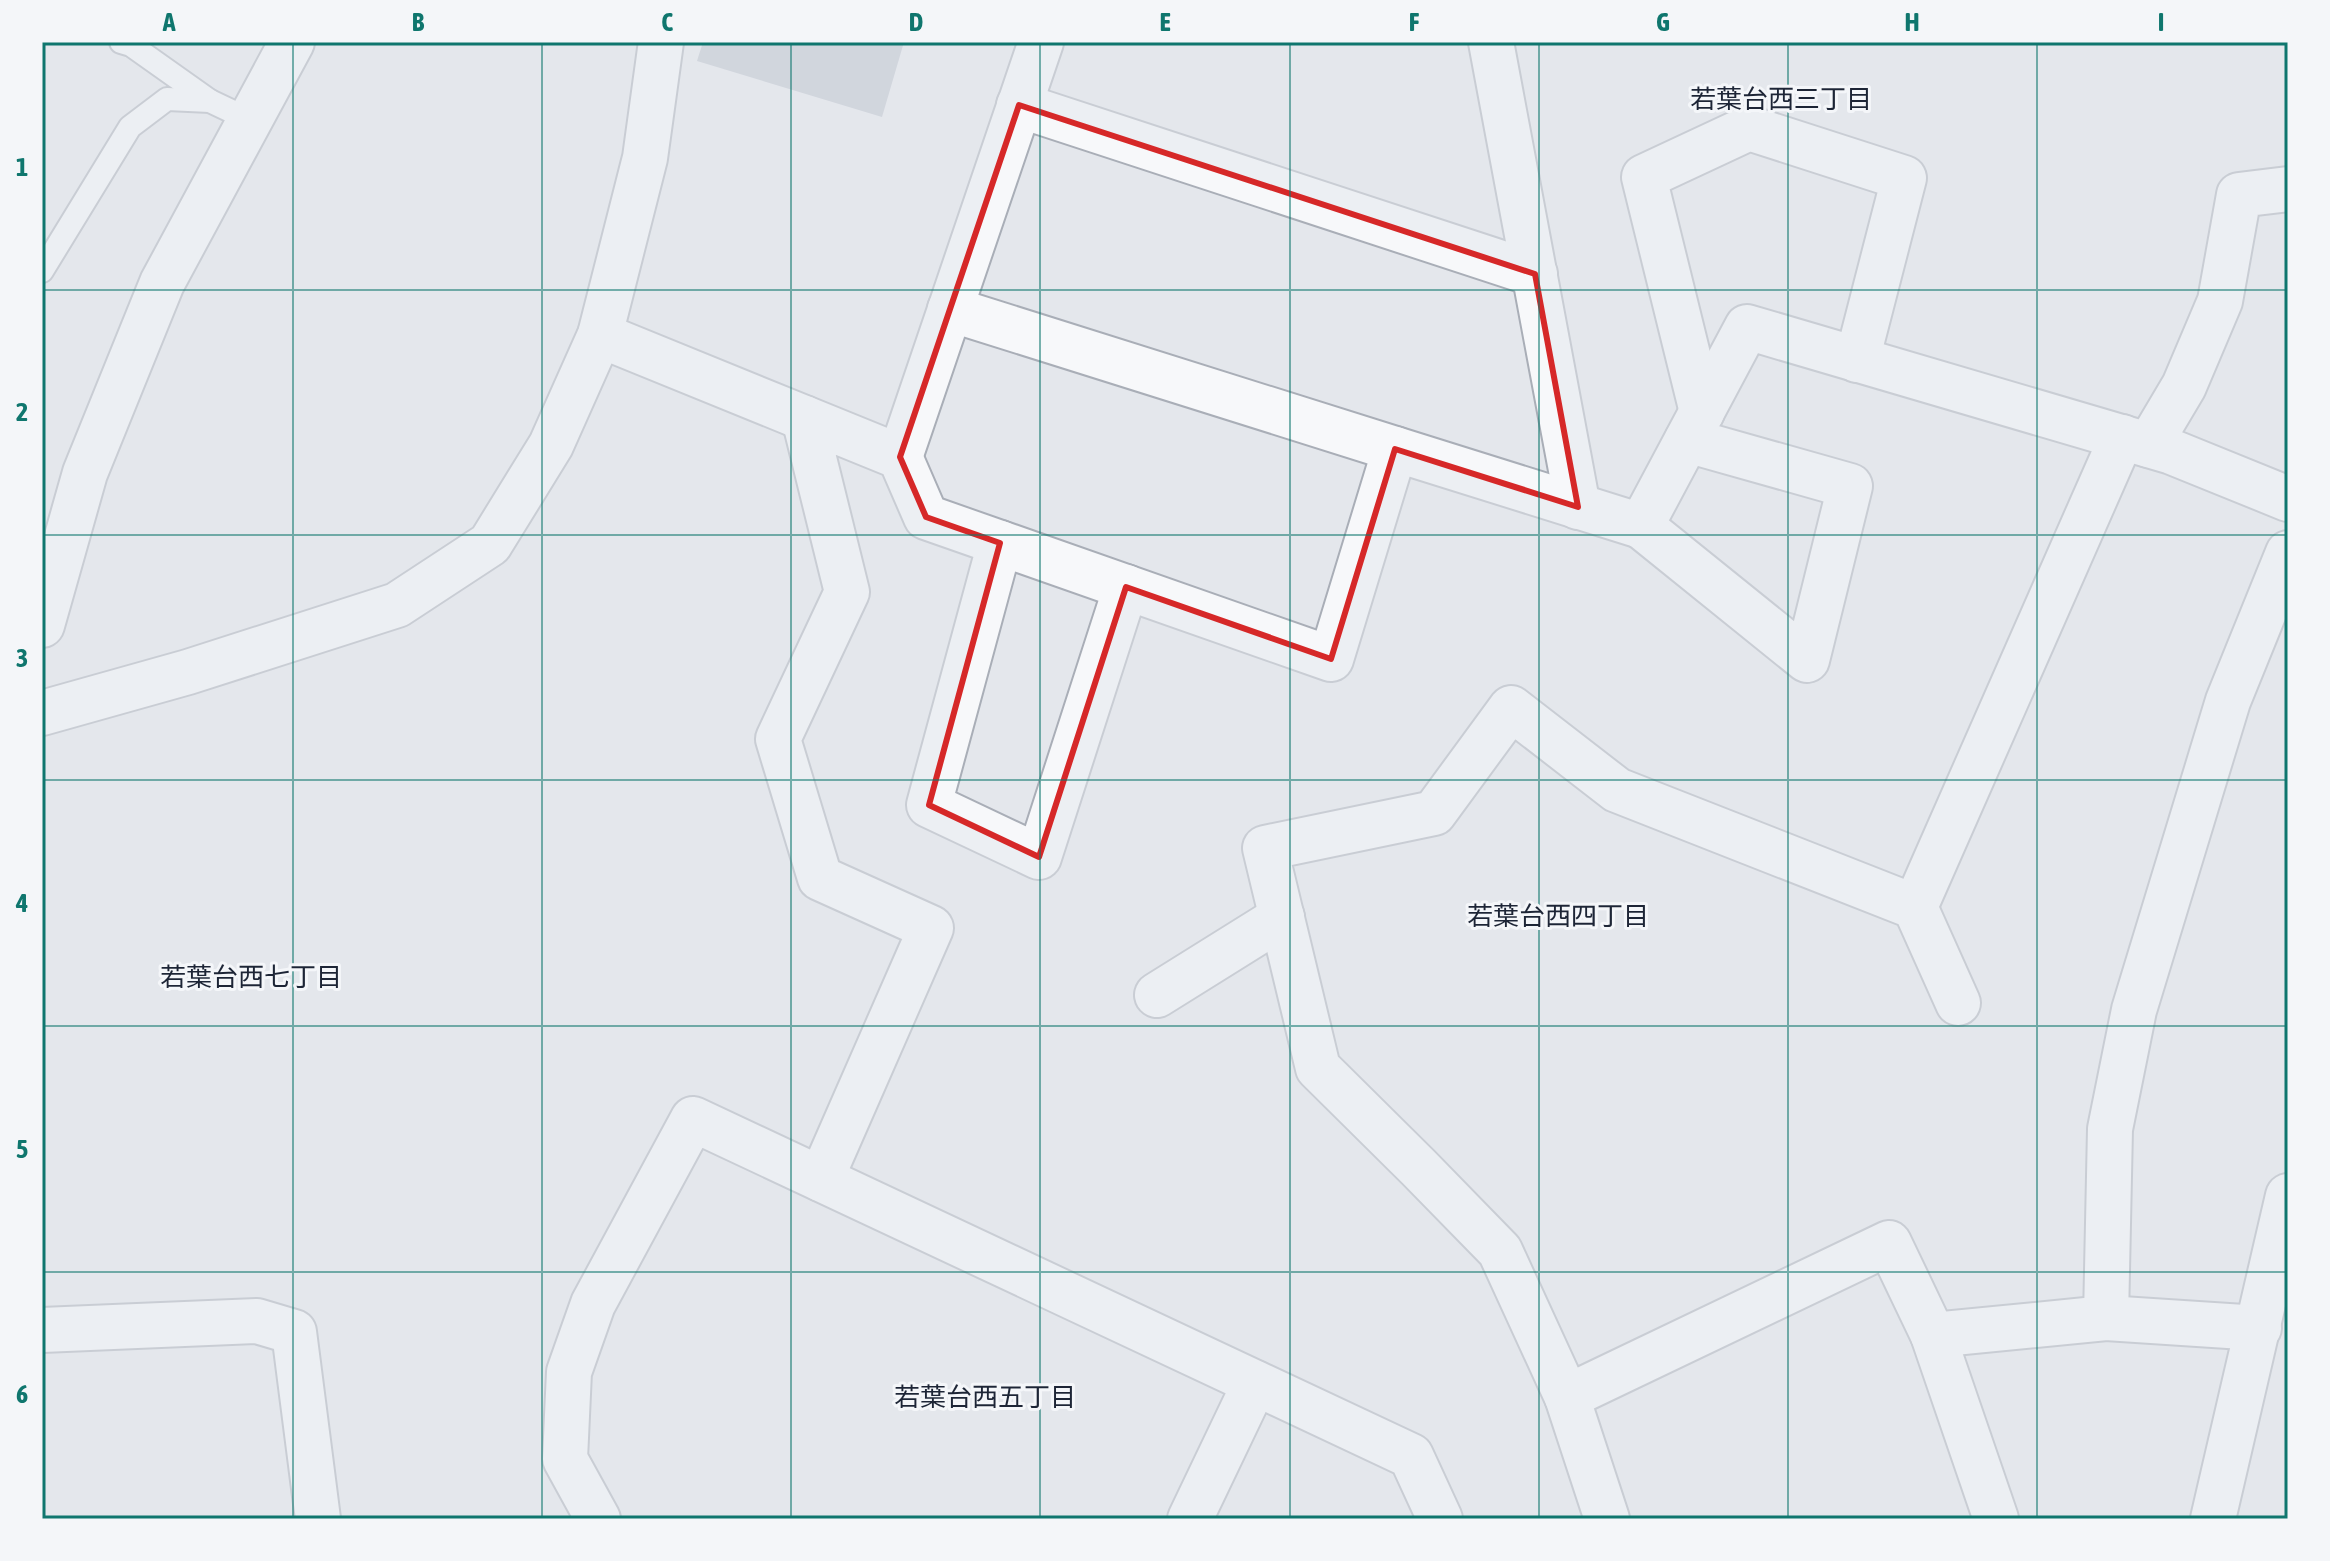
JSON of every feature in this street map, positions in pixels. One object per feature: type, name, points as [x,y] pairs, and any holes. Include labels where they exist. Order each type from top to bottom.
[{"type":"street","points":[[42,625],[85,473],[156,298],[292,42]]},
{"type":"street","points":[[42,713],[188,672],[397,605],[490,544],[551,445],[600,335],[645,158],[661,42]]},
{"type":"street","points":[[1041,42],[900,457],[926,517],[1331,659],[1395,449]]},
{"type":"street","points":[[1491,42],[1578,507]]},
{"type":"street","points":[[1019,105],[1535,274]]},
{"type":"street","points":[[1694,426],[1644,177],[1749,128],[1904,178],[1857,360]]},
{"type":"street","points":[[1915,907],[2135,441],[2184,386],[2220,301],[2239,195],[2288,189]]},
{"type":"street","points":[[950,309],[1641,526],[1807,660],[1850,486],[1694,426]]},
{"type":"street","points":[[1641,526],[1747,327],[2172,452],[2288,499]]},
{"type":"street","points":[[600,335],[900,457]]},
{"type":"street","points":[[804,418],[847,592],[778,739],[820,878],[931,928],[821,1179]]},
{"type":"street","points":[[1000,543],[929,805],[1039,857],[1126,587]]},
{"type":"street","points":[[2106,1318],[2110,1129],[2134,1010],[2228,701],[2288,553]]},
{"type":"street","points":[[1607,1519],[1567,1397],[1500,1251],[1318,1068],[1265,848],[1434,813],[1511,708],[1617,790],[1915,907],[1958,1003]]},
{"type":"street","points":[[1157,995],[1282,917]]},
{"type":"street","points":[[598,1519],[565,1459],[569,1372],[593,1304],[693,1119],[1411,1456],[1440,1519]]},
{"type":"street","points":[[2213,1519],[2288,1196]]},
{"type":"street","points":[[1567,1397],[1889,1243],[1933,1335],[1996,1519]]},
{"type":"street","points":[[1933,1335],[2106,1318],[2259,1328]]},
{"type":"street","points":[[42,1330],[257,1321],[294,1332],[318,1519]]},
{"type":"street","points":[[1190,1519],[1255,1383]]},
{"type":"lane","points":[[121,42],[131,45],[210,101],[250,120]]},
{"type":"lane","points":[[42,271],[130,127],[167,99],[210,101]]},
{"type":"highlighted area","points":[[1019,105],[1535,274],[1578,507],[1395,449],[1331,659],[1126,587],[1039,857],[929,805],[1000,543],[926,517],[900,457]]},
{"type":"building","points":[[703,42],[904,42],[882,117],[697,61]]},
{"type":"district","name":"若葉台西三丁目","points":[[1781,99]]},
{"type":"district","name":"若葉台西四丁目","points":[[1558,916]]},
{"type":"district","name":"若葉台西七丁目","points":[[251,977]]},
{"type":"district","name":"若葉台西五丁目","points":[[985,1397]]}]
